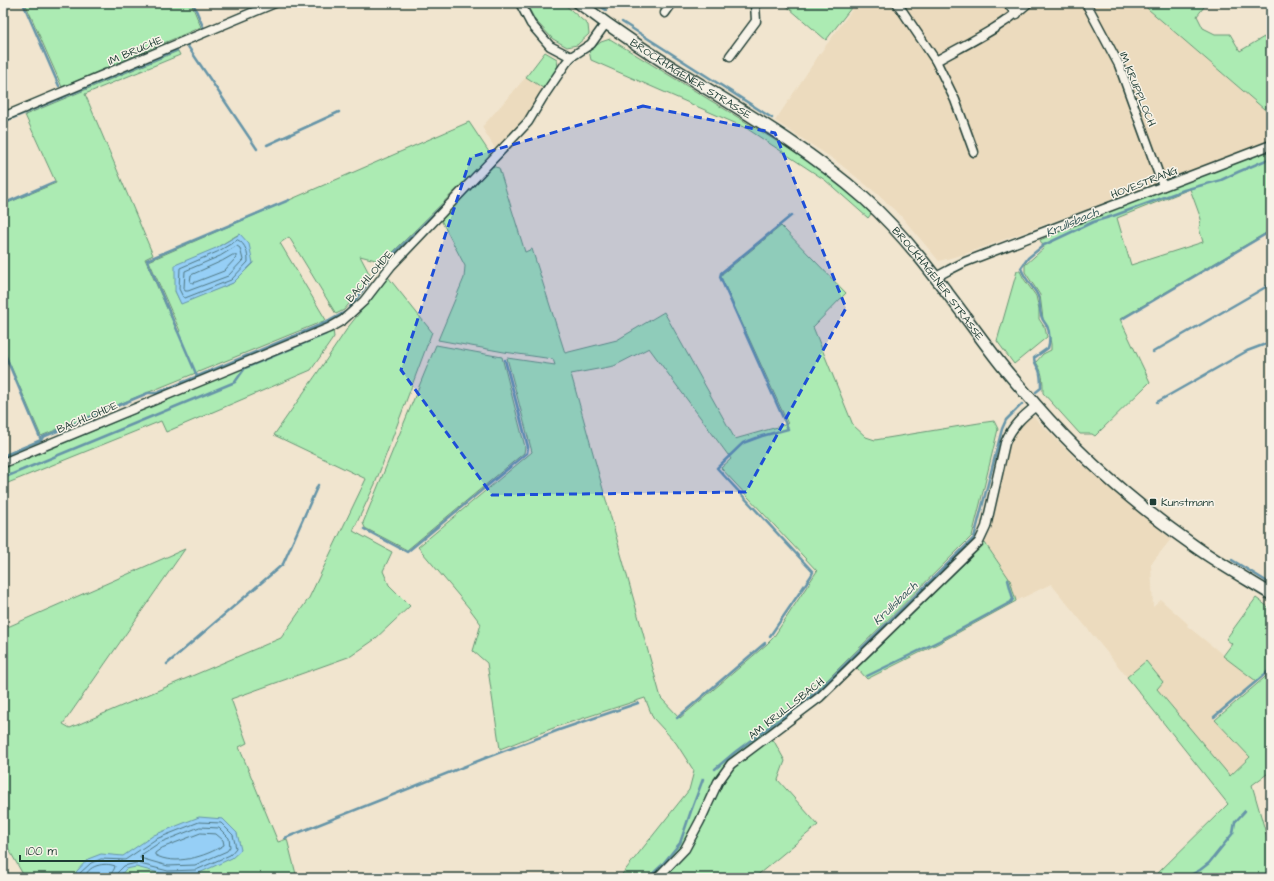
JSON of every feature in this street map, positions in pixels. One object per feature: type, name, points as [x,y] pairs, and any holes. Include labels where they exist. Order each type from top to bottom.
[{"type":"main road","name":"BROCKHAGENER STRASSE","points":[[579,3],[606,24],[654,56],[791,142],[828,168],[864,198],[903,237],[997,359],[1036,406],[1081,453],[1129,496],[1193,546],[1271,594]]},
{"type":"street","name":"IM BRUCHE","points":[[3,117],[275,3]]},
{"type":"street","points":[[520,3],[531,24],[550,46],[571,57]]},
{"type":"street","points":[[665,13],[672,3]]},
{"type":"street","points":[[730,56],[756,21],[754,3]]},
{"type":"street","points":[[897,3],[936,61],[955,100],[974,152]]},
{"type":"street","points":[[1007,3],[1017,14]]},
{"type":"street","points":[[936,61],[1001,25],[1017,14],[1028,3]]},
{"type":"street","name":"IM KRUPPLOCH","points":[[1086,3],[1118,65],[1163,186]]},
{"type":"street","name":"BACHLOHDE","points":[[3,463],[329,328],[343,320],[364,301],[391,266],[528,122],[543,97],[571,57],[591,44],[606,24]]},
{"type":"street","name":"HOVESTRANG","points":[[936,278],[965,262],[1271,145]]},
{"type":"street","name":"AM KRULLSBACH","points":[[658,878],[685,849],[718,782],[731,764],[820,697],[979,542],[986,527],[1005,443],[1010,431],[1023,416],[1036,406]]},
{"type":"highlighted area","points":[[643,106],[775,133],[846,308],[746,492],[492,495],[401,370],[471,157]]},
{"type":"shaded area","points":[[857,3],[1013,3],[1017,7],[1022,3],[1141,3],[1271,115],[1271,141],[965,254],[939,261],[901,216],[875,192],[835,160],[775,121],[819,55]]},
{"type":"shaded area","points":[[526,77],[543,88],[525,119],[496,150],[482,127]]},
{"type":"shaded area","points":[[1033,416],[1076,459],[1171,539],[1151,564],[1153,607],[1161,600],[1188,624],[1187,626],[1256,681],[1213,717],[1250,757],[1230,776],[1156,689],[1146,661],[1127,677],[1051,584],[1016,601],[1010,580],[985,543],[991,530],[1010,445],[1015,434],[1025,421]]},
{"type":"green space","points":[[25,3],[191,3],[201,27],[62,87]]},
{"type":"green space","points":[[526,3],[563,3],[588,25],[589,34],[577,45],[567,47],[553,39],[535,20]]},
{"type":"green space","points":[[783,3],[855,3],[826,40]]},
{"type":"green space","points":[[1141,3],[1207,3],[1197,16],[1203,28],[1215,34],[1230,34],[1240,51],[1264,37],[1271,49],[1271,115]]},
{"type":"green space","points":[[610,39],[800,156],[845,189],[871,214],[868,218],[825,180],[746,128],[591,60],[589,51],[601,42]]},
{"type":"green space","points":[[178,51],[180,55],[85,94],[153,255],[145,259],[178,333],[180,331],[149,261],[469,122],[491,155],[383,262],[360,256],[371,277],[344,310],[336,314],[289,237],[280,243],[326,320],[41,436],[3,348],[3,205],[56,183],[25,115]],"holes":[[[239,234],[253,263],[233,283],[181,303],[175,291],[216,248]]]},
{"type":"green space","points":[[545,52],[557,59],[558,68],[543,88],[526,77]]},
{"type":"green space","points":[[1271,150],[1271,230],[1120,319],[1150,382],[1095,436],[1092,434],[1080,434],[1043,393],[1042,376],[1036,362],[1043,354],[1051,350],[1048,327],[1043,319],[1040,295],[1025,272],[1025,265],[1044,248],[1040,240],[1126,205]],"holes":[[[1190,189],[1201,219],[1199,228],[1203,242],[1131,265],[1117,218]]]},
{"type":"green space","points":[[491,166],[499,168],[525,252],[532,249],[565,353],[617,340],[664,312],[735,439],[788,424],[721,277],[722,274],[781,226],[846,293],[813,327],[853,425],[866,437],[875,440],[994,421],[998,429],[972,536],[818,689],[814,683],[807,688],[814,698],[769,732],[785,761],[778,780],[818,825],[754,878],[619,878],[689,790],[694,771],[676,743],[653,718],[645,698],[556,727],[500,749],[487,663],[473,651],[481,624],[418,547],[532,452],[507,358],[555,365],[553,359],[438,340],[464,278],[465,266],[441,220]],"holes":[[[649,348],[731,459],[721,468],[817,571],[773,638],[680,718],[661,698],[571,374],[614,366]]]},
{"type":"green space","points":[[1017,271],[1020,271],[1036,296],[1039,309],[1039,319],[1045,328],[1047,337],[1014,364],[997,341]]},
{"type":"green space","points":[[388,277],[432,332],[375,484],[353,531],[392,552],[383,571],[389,585],[410,606],[374,640],[351,656],[231,699],[247,743],[239,747],[278,842],[287,839],[297,878],[25,878],[3,839],[3,629],[185,549],[63,724],[70,728],[281,638],[309,598],[366,479],[274,435],[349,326]]},
{"type":"green space","points":[[333,330],[334,337],[311,370],[166,432],[161,421],[3,485],[3,469]]},
{"type":"green space","points":[[436,345],[502,357],[525,447],[524,453],[407,550],[365,528],[363,523]]},
{"type":"green space","points":[[985,543],[1010,580],[1016,601],[939,643],[867,679],[857,668]]},
{"type":"green space","points":[[1256,598],[1271,609],[1271,668],[1256,681],[1223,656],[1232,644],[1226,639]]},
{"type":"green space","points":[[1146,661],[1163,682],[1157,689],[1230,776],[1250,757],[1215,720],[1271,672],[1271,771],[1252,785],[1271,851],[1271,878],[1153,878],[1228,804],[1127,677]]},
{"type":"water","points":[[240,234],[249,244],[253,263],[233,283],[181,304],[175,291],[175,265],[216,248]]},
{"type":"water","points":[[199,817],[223,819],[237,833],[241,850],[232,858],[197,874],[167,875],[136,867],[126,869],[118,878],[77,878],[76,872],[88,859],[101,854],[123,856],[154,835]]},
{"type":"waterway","points":[[23,3],[59,86]]},
{"type":"waterway","points":[[193,3],[204,29]]},
{"type":"waterway","points":[[239,14],[264,3]]},
{"type":"waterway","points":[[595,3],[606,10]]},
{"type":"waterway","points":[[622,22],[772,118]]},
{"type":"waterway","points":[[183,37],[194,33]]},
{"type":"waterway","points":[[187,45],[257,149]]},
{"type":"waterway","points":[[3,122],[177,50]]},
{"type":"waterway","points":[[267,145],[339,112]]},
{"type":"waterway","name":"Krullsbach","points":[[1036,392],[1041,388],[1041,381],[1040,372],[1034,358],[1048,348],[1049,337],[1048,328],[1041,317],[1038,297],[1021,268],[1028,258],[1044,245],[1093,222],[1184,190],[1221,180],[1271,158]]},
{"type":"waterway","points":[[3,204],[54,182]]},
{"type":"waterway","points":[[197,376],[147,260],[289,200]]},
{"type":"waterway","points":[[382,265],[446,202]]},
{"type":"waterway","points":[[770,636],[813,572],[717,468],[743,443],[788,429],[720,277],[721,273],[792,215]]},
{"type":"waterway","points":[[1122,319],[1271,231]]},
{"type":"waterway","points":[[3,456],[41,440],[43,437],[148,393],[157,393],[327,322],[347,311],[369,282]]},
{"type":"waterway","points":[[1153,352],[1271,284]]},
{"type":"waterway","points":[[3,478],[235,382],[245,368],[326,334]]},
{"type":"waterway","points":[[1157,402],[1247,351],[1271,342]]},
{"type":"waterway","points":[[3,350],[41,440]]},
{"type":"waterway","points":[[364,529],[407,552],[527,453],[528,447],[505,360]]},
{"type":"waterway","name":"Krullsbach","points":[[715,769],[735,752],[819,690],[974,538],[1002,429],[1006,420],[1022,404]]},
{"type":"waterway","points":[[167,664],[283,564],[318,485]]},
{"type":"waterway","points":[[1232,560],[1271,584]]},
{"type":"waterway","points":[[867,676],[939,641],[1011,602],[1013,599],[1008,580]]},
{"type":"waterway","points":[[677,718],[765,643]]},
{"type":"waterway","points":[[1214,717],[1271,669]]},
{"type":"waterway","points":[[285,838],[488,757],[559,730],[638,703]]},
{"type":"waterway","name":"Krullsbach","points":[[648,878],[661,866],[680,843],[703,779]]},
{"type":"waterway","points":[[1185,878],[1209,863],[1233,833],[1235,822],[1245,811]]},
{"type":"place","name":"Kunstmann","points":[[1153,502]]}]
